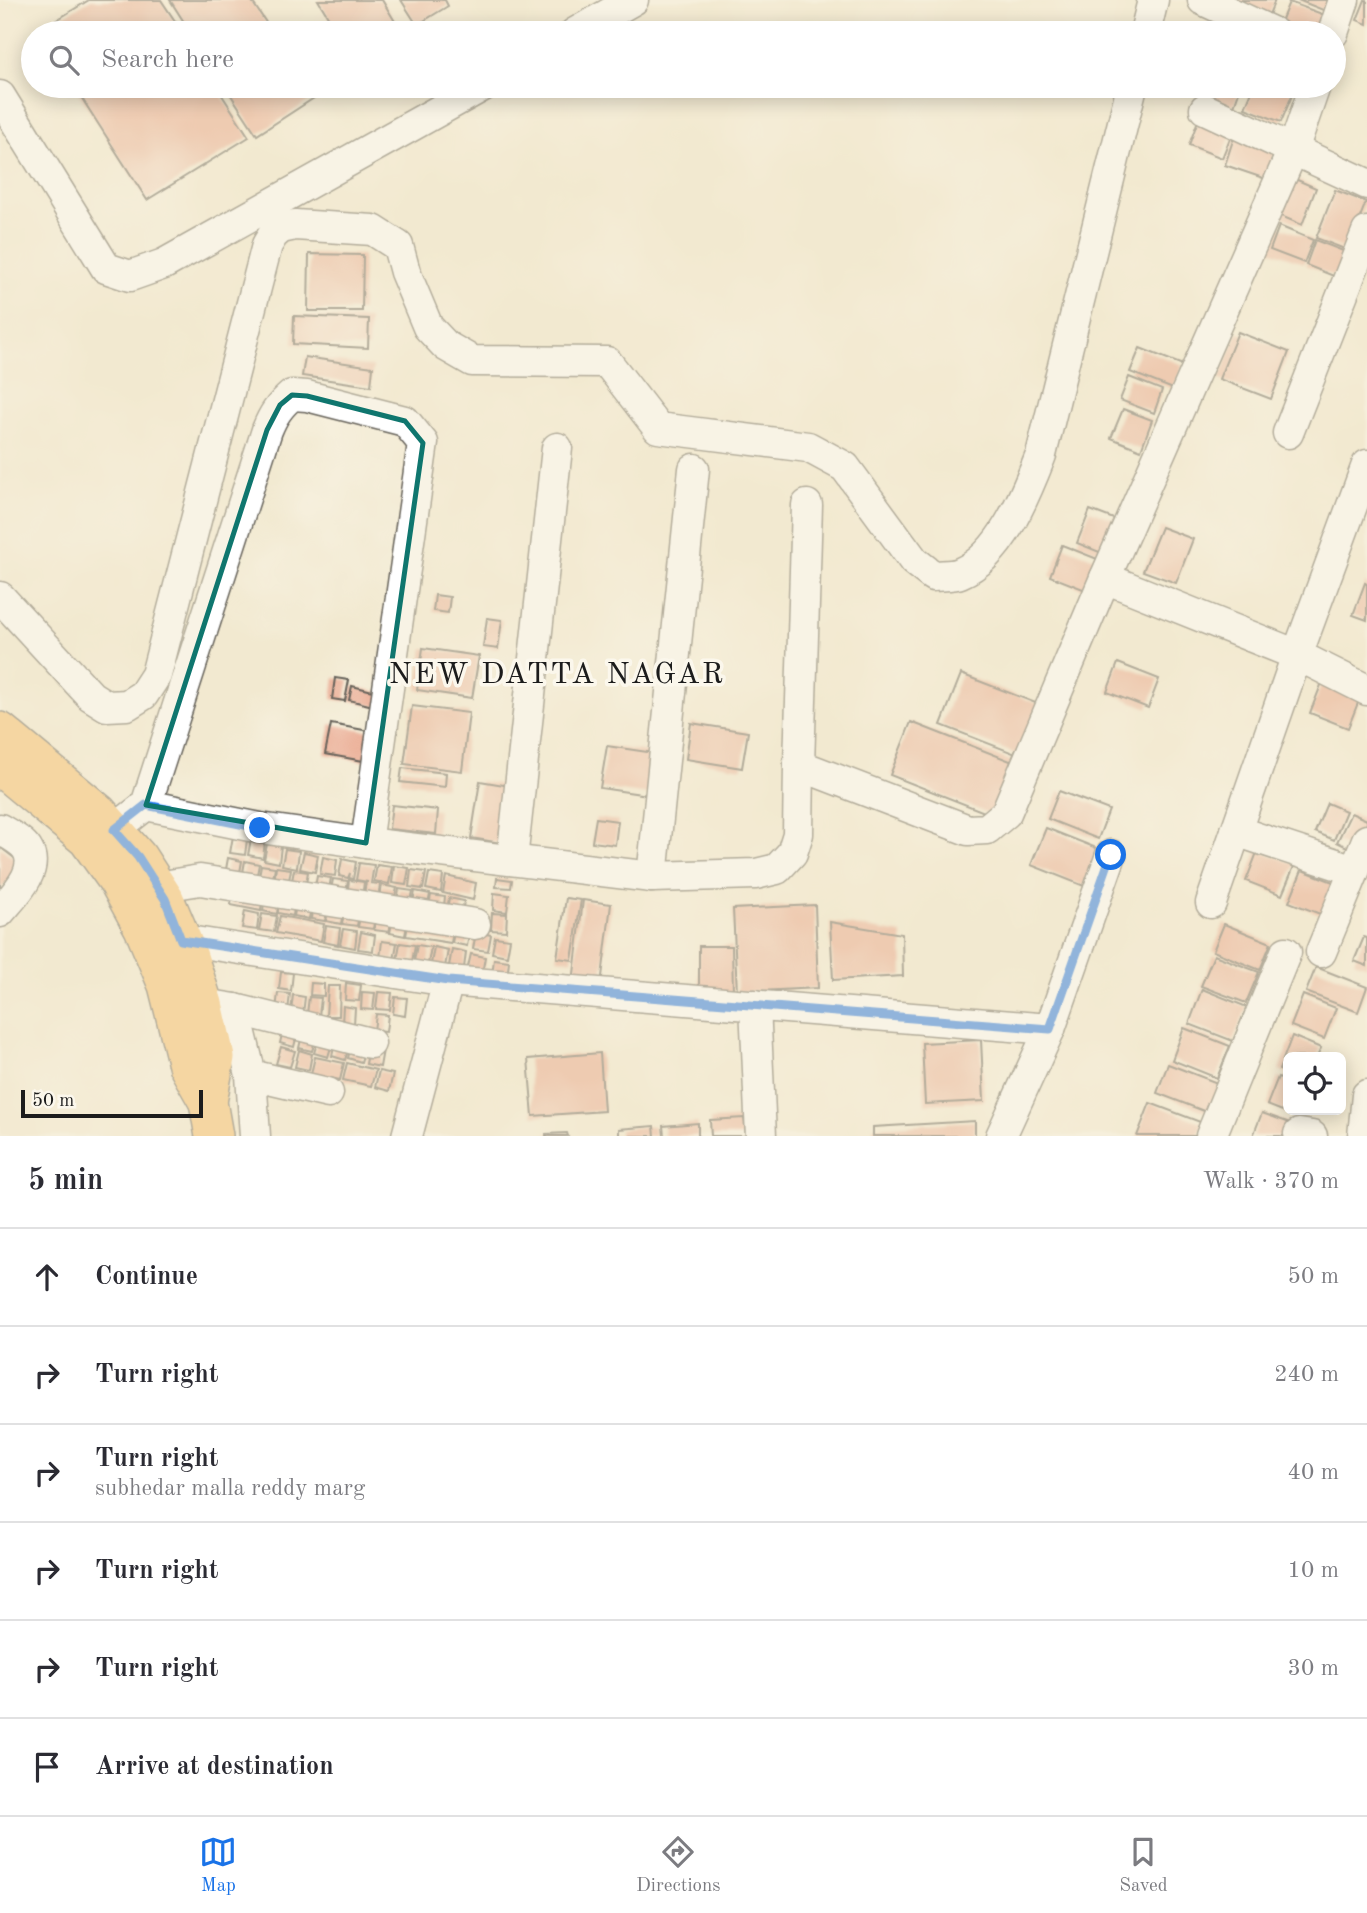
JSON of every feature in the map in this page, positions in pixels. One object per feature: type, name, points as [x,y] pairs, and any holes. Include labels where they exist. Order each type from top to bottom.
[{"type":"main road","points":[[0,730],[99,814],[138,857],[165,899],[181,940],[220,1006],[211,1119]]},
{"type":"main road","points":[[0,767],[87,838],[118,882],[143,928],[167,985],[187,1065],[211,1119]]},
{"type":"street","points":[[596,21],[634,0]]},
{"type":"street","points":[[1203,0],[1249,21]]},
{"type":"street","points":[[1337,21],[1343,0]]},
{"type":"street","points":[[1146,21],[1147,1]]},
{"type":"street","points":[[0,96],[106,268],[130,276],[164,264],[461,98]]},
{"type":"street","points":[[0,597],[91,696],[107,706],[127,705],[143,695],[156,675],[267,245],[273,235],[282,228],[295,225],[373,230],[398,246],[405,272],[428,327],[446,346],[472,361],[607,362],[658,428],[808,447],[845,467],[914,561],[933,576],[960,573],[982,558],[1004,533],[1022,505],[1041,454],[1129,98]]},
{"type":"street","points":[[799,765],[968,830],[987,829],[1006,813],[1105,578],[1293,150],[1311,98]]},
{"type":"street","points":[[1205,109],[1367,184]]},
{"type":"street","points":[[1288,433],[1367,232]]},
{"type":"street","points":[[114,830],[146,805],[267,430],[280,404],[292,395],[307,396],[405,421],[423,443],[366,843]]},
{"type":"street","points":[[512,860],[557,448]]},
{"type":"street","points":[[1211,904],[1297,655],[1367,465]]},
{"type":"street","points":[[652,877],[694,469]]},
{"type":"street","points":[[146,805],[260,828],[652,877],[756,874],[777,869],[792,853],[797,834],[807,505]]},
{"type":"street","points":[[1105,578],[1297,655],[1367,690]]},
{"type":"street","points":[[0,829],[27,848],[31,860],[26,878],[0,912]]},
{"type":"street","points":[[1236,831],[1354,870]]},
{"type":"street","points":[[1321,952],[1367,840]]},
{"type":"street","points":[[1001,1136],[1050,1029],[1111,855]]},
{"type":"street","points":[[157,887],[200,880],[475,924]]},
{"type":"street","points":[[181,940],[448,981],[1050,1029]]},
{"type":"street","points":[[1211,1136],[1286,952]]},
{"type":"street","points":[[407,1136],[448,981]]},
{"type":"street","points":[[220,1006],[370,1043]]},
{"type":"street","points":[[220,1006],[251,1075],[255,1136]]},
{"type":"street","points":[[754,1006],[761,1136]]},
{"type":"street","points":[[251,1075],[328,1093]]},
{"type":"street","points":[[1363,1136],[1367,1096]]},
{"type":"highlighted area","points":[[292,395],[307,396],[405,421],[423,443],[366,843],[146,805],[267,430],[280,405]]},
{"type":"building","points":[[89,0],[161,0],[175,21],[55,21]]},
{"type":"building","points":[[170,0],[251,0],[265,21],[183,21]]},
{"type":"building","points":[[318,0],[382,0],[395,21],[331,21]]},
{"type":"building","points":[[401,0],[445,0],[448,6],[424,21],[414,21]]},
{"type":"building","points":[[1235,0],[1275,0],[1265,21]]},
{"type":"building","points":[[1298,0],[1332,0],[1328,12]]},
{"type":"building","points":[[1367,0],[1367,24],[1357,20]]},
{"type":"building","points":[[1289,2],[1325,15],[1323,21],[1281,21]]},
{"type":"building","points":[[82,98],[224,98],[249,137],[147,200]]},
{"type":"building","points":[[233,98],[314,98],[257,135]]},
{"type":"building","points":[[1211,98],[1237,98],[1234,106]]},
{"type":"building","points":[[1249,98],[1291,98],[1281,122],[1245,108]]},
{"type":"building","points":[[1200,115],[1234,128],[1222,158],[1189,145]]},
{"type":"building","points":[[1235,134],[1277,148],[1266,179],[1225,165]]},
{"type":"building","points":[[1295,179],[1316,188],[1302,225],[1281,216]]},
{"type":"building","points":[[1335,190],[1366,202],[1347,250],[1316,238]]},
{"type":"building","points":[[1279,226],[1313,240],[1304,263],[1270,250]]},
{"type":"building","points":[[1315,240],[1351,254],[1341,279],[1306,265]]},
{"type":"building","points":[[309,254],[363,255],[362,311],[308,311]]},
{"type":"building","points":[[294,316],[369,319],[368,348],[293,344]]},
{"type":"building","points":[[1238,332],[1289,352],[1271,399],[1219,379]]},
{"type":"building","points":[[1140,348],[1183,365],[1173,389],[1130,372]]},
{"type":"building","points":[[305,357],[373,367],[371,386],[302,376]]},
{"type":"building","points":[[1129,377],[1162,390],[1154,413],[1120,400]]},
{"type":"building","points":[[1123,409],[1152,420],[1141,450],[1111,438]]},
{"type":"building","points":[[1090,510],[1127,524],[1114,558],[1077,543]]},
{"type":"building","points":[[1161,527],[1193,539],[1176,583],[1143,571]]},
{"type":"building","points":[[1062,545],[1105,562],[1093,593],[1050,576]]},
{"type":"building","points":[[1365,583],[1367,584],[1367,620],[1353,615]]},
{"type":"building","points":[[435,595],[450,597],[448,613],[433,611]]},
{"type":"building","points":[[487,618],[502,620],[498,649],[483,647]]},
{"type":"building","points":[[423,648],[479,656],[472,698],[417,690]]},
{"type":"building","points":[[1118,663],[1159,679],[1148,708],[1107,692]]},
{"type":"building","points":[[961,674],[1046,707],[1026,758],[941,725]]},
{"type":"building","points":[[335,678],[349,680],[345,701],[332,699]]},
{"type":"building","points":[[1323,680],[1361,695],[1348,728],[1310,713]]},
{"type":"building","points":[[352,686],[385,694],[381,708],[349,700]]},
{"type":"building","points":[[412,706],[469,713],[462,771],[404,764]]},
{"type":"building","points":[[911,722],[1018,764],[997,817],[890,775]]},
{"type":"building","points":[[691,723],[748,732],[742,768],[686,759]]},
{"type":"building","points":[[331,724],[375,732],[369,762],[325,754]]},
{"type":"building","points":[[607,746],[661,754],[655,796],[600,788]]},
{"type":"building","points":[[402,768],[446,773],[445,787],[400,782]]},
{"type":"building","points":[[480,781],[516,787],[507,844],[471,838]]},
{"type":"building","points":[[1059,791],[1109,810],[1098,839],[1048,819]]},
{"type":"building","points":[[1327,803],[1346,811],[1334,840],[1315,832]]},
{"type":"building","points":[[392,805],[438,810],[436,834],[389,829]]},
{"type":"building","points":[[1351,813],[1367,820],[1367,826],[1355,851],[1337,842]]},
{"type":"building","points":[[596,818],[618,821],[615,845],[592,842]]},
{"type":"building","points":[[1046,828],[1099,849],[1084,886],[1031,865]]},
{"type":"building","points":[[233,836],[247,839],[245,855],[230,853]]},
{"type":"building","points":[[251,839],[265,841],[263,858],[248,855]]},
{"type":"building","points":[[267,844],[281,846],[279,863],[264,860]]},
{"type":"building","points":[[0,847],[26,867],[0,889]]},
{"type":"building","points":[[285,849],[299,851],[297,868],[282,865]]},
{"type":"building","points":[[1258,850],[1295,864],[1282,895],[1246,881]]},
{"type":"building","points":[[304,852],[318,855],[315,872],[300,869]]},
{"type":"building","points":[[323,857],[337,860],[335,876],[320,874]]},
{"type":"building","points":[[228,858],[242,861],[239,878],[225,875]]},
{"type":"building","points":[[342,859],[356,862],[353,879],[349,878],[350,873],[348,878],[339,876]]},
{"type":"building","points":[[245,861],[259,864],[256,880],[242,878]]},
{"type":"building","points":[[359,863],[374,865],[371,883],[380,884],[378,901],[363,899],[368,882],[356,880]]},
{"type":"building","points":[[261,865],[275,867],[272,884],[258,882]]},
{"type":"building","points":[[377,865],[392,867],[389,884],[374,881]]},
{"type":"building","points":[[394,866],[409,868],[406,885],[392,883]]},
{"type":"building","points":[[276,867],[291,869],[288,886],[274,884]]},
{"type":"building","points":[[294,870],[308,872],[305,889],[291,886]]},
{"type":"building","points":[[411,870],[426,872],[423,889],[409,887]]},
{"type":"building","points":[[1302,870],[1346,887],[1333,919],[1289,902]]},
{"type":"building","points":[[429,873],[443,875],[441,892],[426,889]]},
{"type":"building","points":[[317,876],[331,878],[328,895],[314,893]]},
{"type":"building","points":[[446,876],[476,883],[473,900],[443,893]]},
{"type":"building","points":[[497,878],[512,880],[511,888],[496,887]]},
{"type":"building","points":[[333,879],[348,881],[345,898],[330,895]]},
{"type":"building","points":[[349,880],[364,882],[362,899],[347,897]]},
{"type":"building","points":[[382,885],[397,888],[393,905],[379,902]]},
{"type":"building","points":[[233,889],[263,894],[261,911],[231,905]]},
{"type":"building","points":[[399,889],[413,891],[410,907],[396,905]]},
{"type":"building","points":[[415,891],[430,894],[427,911],[412,908]]},
{"type":"building","points":[[494,893],[509,895],[507,912],[493,910]]},
{"type":"building","points":[[265,895],[295,899],[293,916],[278,913],[278,905],[277,914],[263,911]]},
{"type":"building","points":[[431,895],[445,897],[443,914],[428,911]]},
{"type":"building","points":[[449,898],[464,901],[461,918],[446,915]]},
{"type":"building","points":[[566,898],[581,900],[572,960],[557,958]]},
{"type":"building","points":[[297,900],[312,902],[309,919],[294,916]]},
{"type":"building","points":[[583,900],[611,904],[601,985],[573,982]]},
{"type":"building","points":[[313,902],[328,905],[325,921],[311,919]]},
{"type":"building","points":[[330,904],[344,907],[341,924],[326,921]]},
{"type":"building","points":[[815,905],[818,988],[737,992],[733,909]]},
{"type":"building","points":[[345,907],[360,909],[357,926],[342,924]]},
{"type":"building","points":[[361,910],[376,912],[373,929],[358,927]]},
{"type":"building","points":[[245,911],[259,914],[257,930],[242,928]]},
{"type":"building","points":[[377,913],[392,916],[389,932],[374,930]]},
{"type":"building","points":[[492,913],[507,914],[506,931],[491,930]]},
{"type":"building","points":[[262,914],[277,916],[274,932],[259,930]]},
{"type":"building","points":[[280,916],[324,924],[321,941],[276,933]]},
{"type":"building","points":[[393,917],[408,919],[405,936],[390,933]]},
{"type":"building","points":[[409,919],[454,926],[451,943],[406,936]]},
{"type":"building","points":[[830,922],[902,934],[903,976],[833,980]]},
{"type":"building","points":[[1224,924],[1271,943],[1260,970],[1213,951]]},
{"type":"building","points":[[326,926],[340,928],[338,945],[323,942]]},
{"type":"building","points":[[455,927],[470,929],[467,946],[452,943]]},
{"type":"building","points":[[343,929],[357,931],[355,948],[340,945]]},
{"type":"building","points":[[361,932],[375,935],[373,951],[358,949]]},
{"type":"building","points":[[476,932],[491,935],[488,951],[473,949]]},
{"type":"building","points":[[495,937],[510,939],[507,956],[492,953]]},
{"type":"building","points":[[1364,937],[1367,938],[1367,966],[1354,961]]},
{"type":"building","points":[[382,941],[397,943],[394,960],[380,958]]},
{"type":"building","points":[[400,943],[415,945],[412,962],[397,960]]},
{"type":"building","points":[[417,945],[431,947],[428,964],[414,961]]},
{"type":"building","points":[[699,946],[732,946],[733,993],[699,993]]},
{"type":"building","points":[[434,947],[448,950],[445,967],[431,964]]},
{"type":"building","points":[[452,949],[466,952],[464,968],[449,966]]},
{"type":"building","points":[[471,954],[485,957],[482,974],[467,971]]},
{"type":"building","points":[[1214,955],[1259,972],[1246,1003],[1201,986]]},
{"type":"building","points":[[494,959],[509,961],[507,978],[492,976]]},
{"type":"building","points":[[1316,967],[1367,987],[1358,1012],[1306,992]]},
{"type":"building","points":[[281,972],[293,973],[291,991],[279,989]]},
{"type":"building","points":[[311,983],[324,984],[324,996],[310,995]]},
{"type":"building","points":[[346,983],[361,985],[359,1001],[345,1000]]},
{"type":"building","points":[[328,986],[340,986],[339,1016],[326,1016]]},
{"type":"building","points":[[1202,989],[1247,1007],[1233,1041],[1189,1024]]},
{"type":"building","points":[[362,992],[375,993],[373,1010],[361,1009]]},
{"type":"building","points":[[378,992],[392,993],[390,1010],[376,1009]]},
{"type":"building","points":[[278,993],[290,994],[288,1011],[276,1010]]},
{"type":"building","points":[[293,995],[305,997],[303,1014],[291,1012]]},
{"type":"building","points":[[1303,995],[1336,1008],[1324,1039],[1291,1026]]},
{"type":"building","points":[[309,997],[321,998],[319,1016],[307,1014]]},
{"type":"building","points":[[395,997],[407,998],[405,1016],[393,1014]]},
{"type":"building","points":[[343,1006],[355,1008],[354,1025],[342,1024]]},
{"type":"building","points":[[376,1014],[388,1015],[386,1032],[374,1031]]},
{"type":"building","points":[[284,1026],[298,1030],[294,1047],[280,1043]]},
{"type":"building","points":[[1184,1028],[1230,1046],[1217,1078],[1172,1060]]},
{"type":"building","points":[[303,1031],[317,1035],[312,1051],[299,1048]]},
{"type":"building","points":[[1292,1036],[1321,1048],[1319,1052],[1286,1052]]},
{"type":"building","points":[[319,1037],[333,1040],[328,1057],[314,1053]]},
{"type":"building","points":[[336,1039],[350,1043],[345,1060],[332,1056]]},
{"type":"building","points":[[981,1040],[984,1101],[925,1104],[922,1043]]},
{"type":"building","points":[[352,1041],[366,1045],[361,1062],[348,1058]]},
{"type":"building","points":[[281,1047],[295,1051],[290,1067],[276,1064]]},
{"type":"building","points":[[369,1047],[383,1050],[380,1067],[366,1064]]},
{"type":"building","points":[[299,1050],[312,1054],[309,1070],[295,1067]]},
{"type":"building","points":[[600,1053],[604,1111],[533,1116],[528,1059]]},
{"type":"building","points":[[315,1057],[344,1063],[340,1080],[311,1074]]},
{"type":"building","points":[[347,1063],[376,1070],[371,1086],[343,1080]]},
{"type":"building","points":[[1168,1064],[1220,1084],[1209,1113],[1157,1093]]},
{"type":"building","points":[[379,1071],[393,1074],[389,1091],[375,1087]]},
{"type":"building","points":[[1278,1077],[1283,1079],[1283,1111],[1267,1105]]},
{"type":"building","points":[[1150,1103],[1203,1123],[1198,1136],[1137,1136]]},
{"type":"building","points":[[1262,1113],[1293,1124],[1288,1136],[1253,1136]]},
{"type":"building","points":[[744,1118],[746,1136],[711,1136],[710,1120]]},
{"type":"building","points":[[975,1121],[975,1136],[873,1136],[873,1127]]},
{"type":"building","points":[[698,1123],[698,1136],[664,1136],[663,1126]]},
{"type":"building","points":[[654,1126],[655,1136],[619,1136],[619,1129]]},
{"type":"building","points":[[567,1133],[568,1136],[546,1136],[546,1134]]},
{"type":"district","name":"NEW DATTA NAGAR","points":[[557,675]]},
{"type":"route","points":[[260,828],[146,805],[114,830],[138,857],[165,899],[181,940],[448,981],[1050,1029],[1111,855]]}]
